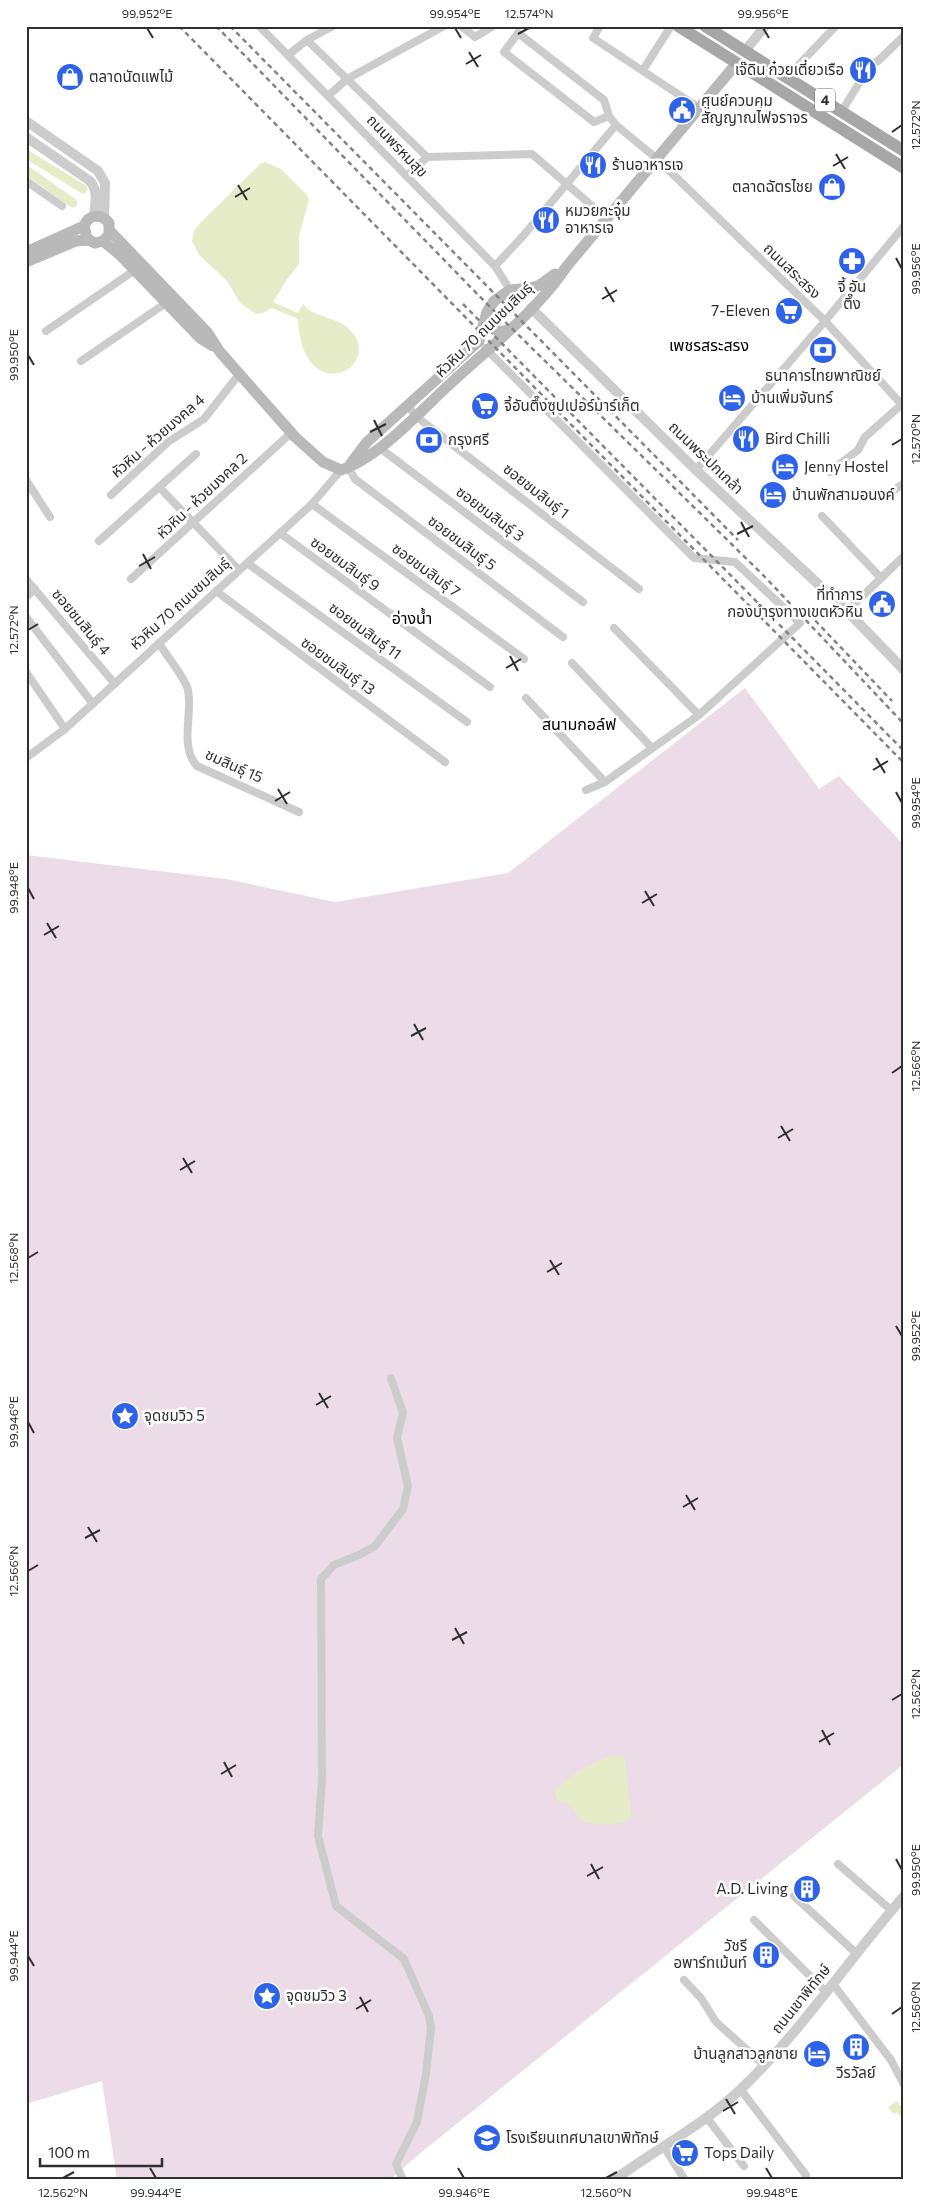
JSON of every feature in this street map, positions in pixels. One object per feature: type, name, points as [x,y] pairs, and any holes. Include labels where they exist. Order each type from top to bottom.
[{"type":"main road","name":"4","points":[[678,26],[904,168]]},
{"type":"main road","name":"4","points":[[706,26],[904,151]]},
{"type":"main road","points":[[736,64],[745,51]]},
{"type":"main road","name":"หัวหิน 70 ถนนชมสินธุ์","points":[[344,468],[380,448],[531,308],[736,64]]},
{"type":"main road","points":[[26,252],[84,226],[89,218],[99,217],[109,223],[110,231],[207,332],[220,352],[291,433],[323,462],[344,468]]},
{"type":"main road","points":[[84,226],[85,235],[88,240]]},
{"type":"main road","points":[[103,242],[110,231]]},
{"type":"main road","points":[[26,262],[76,241],[103,242],[135,270],[200,338],[220,352]]},
{"type":"main road","name":"หัวหิน 70 ถนนชมสินธุ์","points":[[344,468],[367,442],[479,341],[486,316],[494,301],[514,289],[540,285],[567,266]]},
{"type":"main road","points":[[514,289],[528,296],[531,308]]},
{"type":"main road","points":[[486,316],[494,330],[502,332],[508,330]]},
{"type":"street","name":"ถนนพรหมสุข","points":[[259,26],[495,266],[514,289]]},
{"type":"street","points":[[288,55],[307,40],[333,26]]},
{"type":"street","points":[[328,96],[347,79],[444,26]]},
{"type":"street","points":[[461,26],[476,37],[493,26]]},
{"type":"street","points":[[600,26],[593,38],[699,108]]},
{"type":"street","points":[[643,70],[671,26]]},
{"type":"street","points":[[745,51],[765,26]]},
{"type":"street","points":[[787,77],[836,26]]},
{"type":"street","name":"ถนนสระสรง","points":[[609,116],[594,122],[504,52],[518,33],[604,100],[609,116],[616,125],[656,158],[825,321],[903,406]]},
{"type":"street","points":[[842,111],[870,64],[878,60],[904,36]]},
{"type":"street","points":[[307,40],[427,157]]},
{"type":"street","points":[[26,121],[98,171],[105,184],[99,217]]},
{"type":"street","points":[[495,266],[616,125]]},
{"type":"street","points":[[26,137],[90,181],[95,187],[99,217]]},
{"type":"street","points":[[407,176],[427,157],[532,154],[606,218]]},
{"type":"street","points":[[26,181],[62,206]]},
{"type":"street","points":[[696,470],[825,321],[904,226]]},
{"type":"street","points":[[46,331],[135,270]]},
{"type":"street","points":[[81,361],[166,302]]},
{"type":"street","name":"ถนนพระปกเกล้า","points":[[531,308],[696,470],[847,611],[904,670]]},
{"type":"street","points":[[479,341],[694,558],[735,562],[800,623],[699,714],[605,782],[586,790]]},
{"type":"street","name":"หัวหิน - ห้วยมงคล 4","points":[[111,496],[168,442],[204,419],[240,373]]},
{"type":"street","name":"ซอยชมสินธุ์ 1","points":[[407,406],[639,589]]},
{"type":"street","points":[[830,472],[858,450],[866,437],[903,406]]},
{"type":"street","name":"หัวหิน - ห้วยมงคล 2","points":[[131,579],[291,433]]},
{"type":"street","name":"ซอยชมสินธุ์ 3","points":[[380,448],[583,602]]},
{"type":"street","points":[[99,541],[196,454]]},
{"type":"street","name":"หัวหิน 70 ถนนชมสินธุ์","points":[[26,758],[65,729],[280,534],[312,504],[344,468]]},
{"type":"street","name":"ซอยชมสินธุ์ 5","points":[[344,468],[355,479],[563,637]]},
{"type":"street","points":[[26,480],[50,518]]},
{"type":"street","points":[[886,496],[904,483]]},
{"type":"street","points":[[159,487],[239,570]]},
{"type":"street","name":"ซอยชมสินธุ์ 7","points":[[312,504],[524,659]]},
{"type":"street","points":[[822,516],[881,578]]},
{"type":"street","name":"ซอยชมสินธุ์ 9","points":[[280,534],[490,687]]},
{"type":"street","points":[[847,611],[904,556]]},
{"type":"street","name":"ซอยชมสินธุ์ 11","points":[[247,563],[467,722]]},
{"type":"street","name":"ซอยชมสินธุ์ 4","points":[[26,579],[115,684]]},
{"type":"street","points":[[26,597],[35,589]]},
{"type":"street","name":"ซอยชมสินธุ์ 13","points":[[216,591],[445,762]]},
{"type":"street","points":[[26,617],[93,704]]},
{"type":"street","points":[[614,628],[699,714]]},
{"type":"street","name":"ชมสินธุ์ 15","points":[[158,643],[188,690],[189,744],[192,760],[197,766],[299,812]]},
{"type":"street","points":[[572,664],[652,748]]},
{"type":"street","points":[[26,672],[65,729]]},
{"type":"street","points":[[526,698],[605,782]]},
{"type":"street","points":[[391,1378],[403,1412],[397,1438],[408,1486],[403,1509],[374,1546],[362,1554],[334,1565],[321,1579],[322,1778],[318,1836],[336,1906],[404,1959],[429,2016],[431,2028],[426,2074],[417,2122],[396,2164],[402,2180]]},
{"type":"street","points":[[838,1864],[891,1910]]},
{"type":"street","points":[[794,1896],[856,1953]]},
{"type":"street","name":"ถนนเขาพิทักษ์","points":[[614,2180],[707,2118],[741,2090],[796,2030],[891,1910],[902,1901]]},
{"type":"street","points":[[754,1920],[830,1988],[891,2060],[904,2085]]},
{"type":"street","points":[[684,1980],[701,1998],[716,2022],[764,2065]]},
{"type":"street","points":[[741,2090],[806,2175]]},
{"type":"street","points":[[707,2118],[744,2166]]},
{"type":"street","points":[[664,2147],[685,2180]]},
{"type":"shaded area","points":[[265,162],[281,169],[307,195],[309,200],[299,236],[299,264],[273,302],[298,313],[303,304],[313,312],[344,325],[352,332],[359,346],[357,358],[350,368],[338,373],[325,372],[312,364],[303,347],[298,319],[272,308],[263,313],[256,314],[240,303],[227,281],[200,256],[192,241],[194,231],[200,223],[260,164]]},
{"type":"shaded area","points":[[745,688],[819,789],[839,776],[904,845],[904,1764],[389,2180],[117,2180],[102,2081],[26,2104],[26,855],[226,879],[335,902],[508,873]]},
{"type":"shaded area","points":[[612,1755],[624,1757],[632,1818],[621,1823],[608,1824],[582,1821],[570,1805],[557,1800],[555,1792],[573,1775]]},
{"type":"shaded area","points":[[897,2101],[904,2110],[903,2119],[897,2112],[894,2114],[888,2107]]},
{"type":"waterway","points":[[26,154],[83,189]]},
{"type":"waterway","points":[[26,170],[73,203]]},
{"type":"railway","points":[[179,26],[904,763]]},
{"type":"railway","points":[[216,26],[489,306],[764,576],[904,724]]},
{"type":"railway","points":[[230,26],[738,540]]},
{"type":"railway","points":[[463,304],[904,751]]},
{"type":"railway","points":[[809,614],[892,701]]},
{"type":"place","name":"เจ๊ดิน ก๋วยเตี๋ยวเรือ","points":[[863,70]]},
{"type":"place","name":"ตลาดนัดแพไม้","points":[[70,77]]},
{"type":"place","name":"ศูนย์ควบคุม สัญญาณไฟจราจร","points":[[682,110]]},
{"type":"place","name":"ร้านอาหารเจ","points":[[593,165]]},
{"type":"place","name":"ตลาดฉัตรไชย","points":[[832,187]]},
{"type":"place","name":"หมวยกะจุ๋ม อาหารเจ","points":[[546,220]]},
{"type":"place","name":"จี้ อัน ตึ๊ง","points":[[852,261]]},
{"type":"place","name":"7-Eleven","points":[[789,311]]},
{"type":"place","name":"ธนาคารไทยพาณิชย์","points":[[823,350]]},
{"type":"place","name":"บ้านเพิ่มจันทร์","points":[[732,398]]},
{"type":"place","name":"จี้อันตึ๊งซุปเปอร์มาร์เก็ต","points":[[485,406]]},
{"type":"place","name":"Bird Chilli","points":[[746,439]]},
{"type":"place","name":"กรุงศรี","points":[[429,440]]},
{"type":"place","name":"Jenny Hostel","points":[[785,467]]},
{"type":"place","name":"บ้านพักสามอนงค์","points":[[773,495]]},
{"type":"place","name":"ที่ทำการ กองบำรุงทางเขตหัวหิน","points":[[882,604]]},
{"type":"place","name":"จุดชมวิว 5","points":[[125,1416]]},
{"type":"place","name":"A.D. Living","points":[[807,1889]]},
{"type":"place","name":"วัชรี อพาร์ทเม้นท์","points":[[766,1955]]},
{"type":"place","name":"จุดชมวิว 3","points":[[267,1996]]},
{"type":"place","name":"วีรวัลย์","points":[[856,2047]]},
{"type":"place","name":"บ้านลูกสาวลูกชาย","points":[[817,2054]]},
{"type":"place","name":"โรงเรียนเทศบาลเขาพิทักษ์","points":[[487,2138]]},
{"type":"place","name":"Tops Daily","points":[[685,2153]]},
{"type":"district","name":"เพชรสระสรง","points":[[709,345]]},
{"type":"district","name":"อ่างน้ำ","points":[[412,618]]},
{"type":"district","name":"สนามกอล์ฟ","points":[[579,724]]}]
